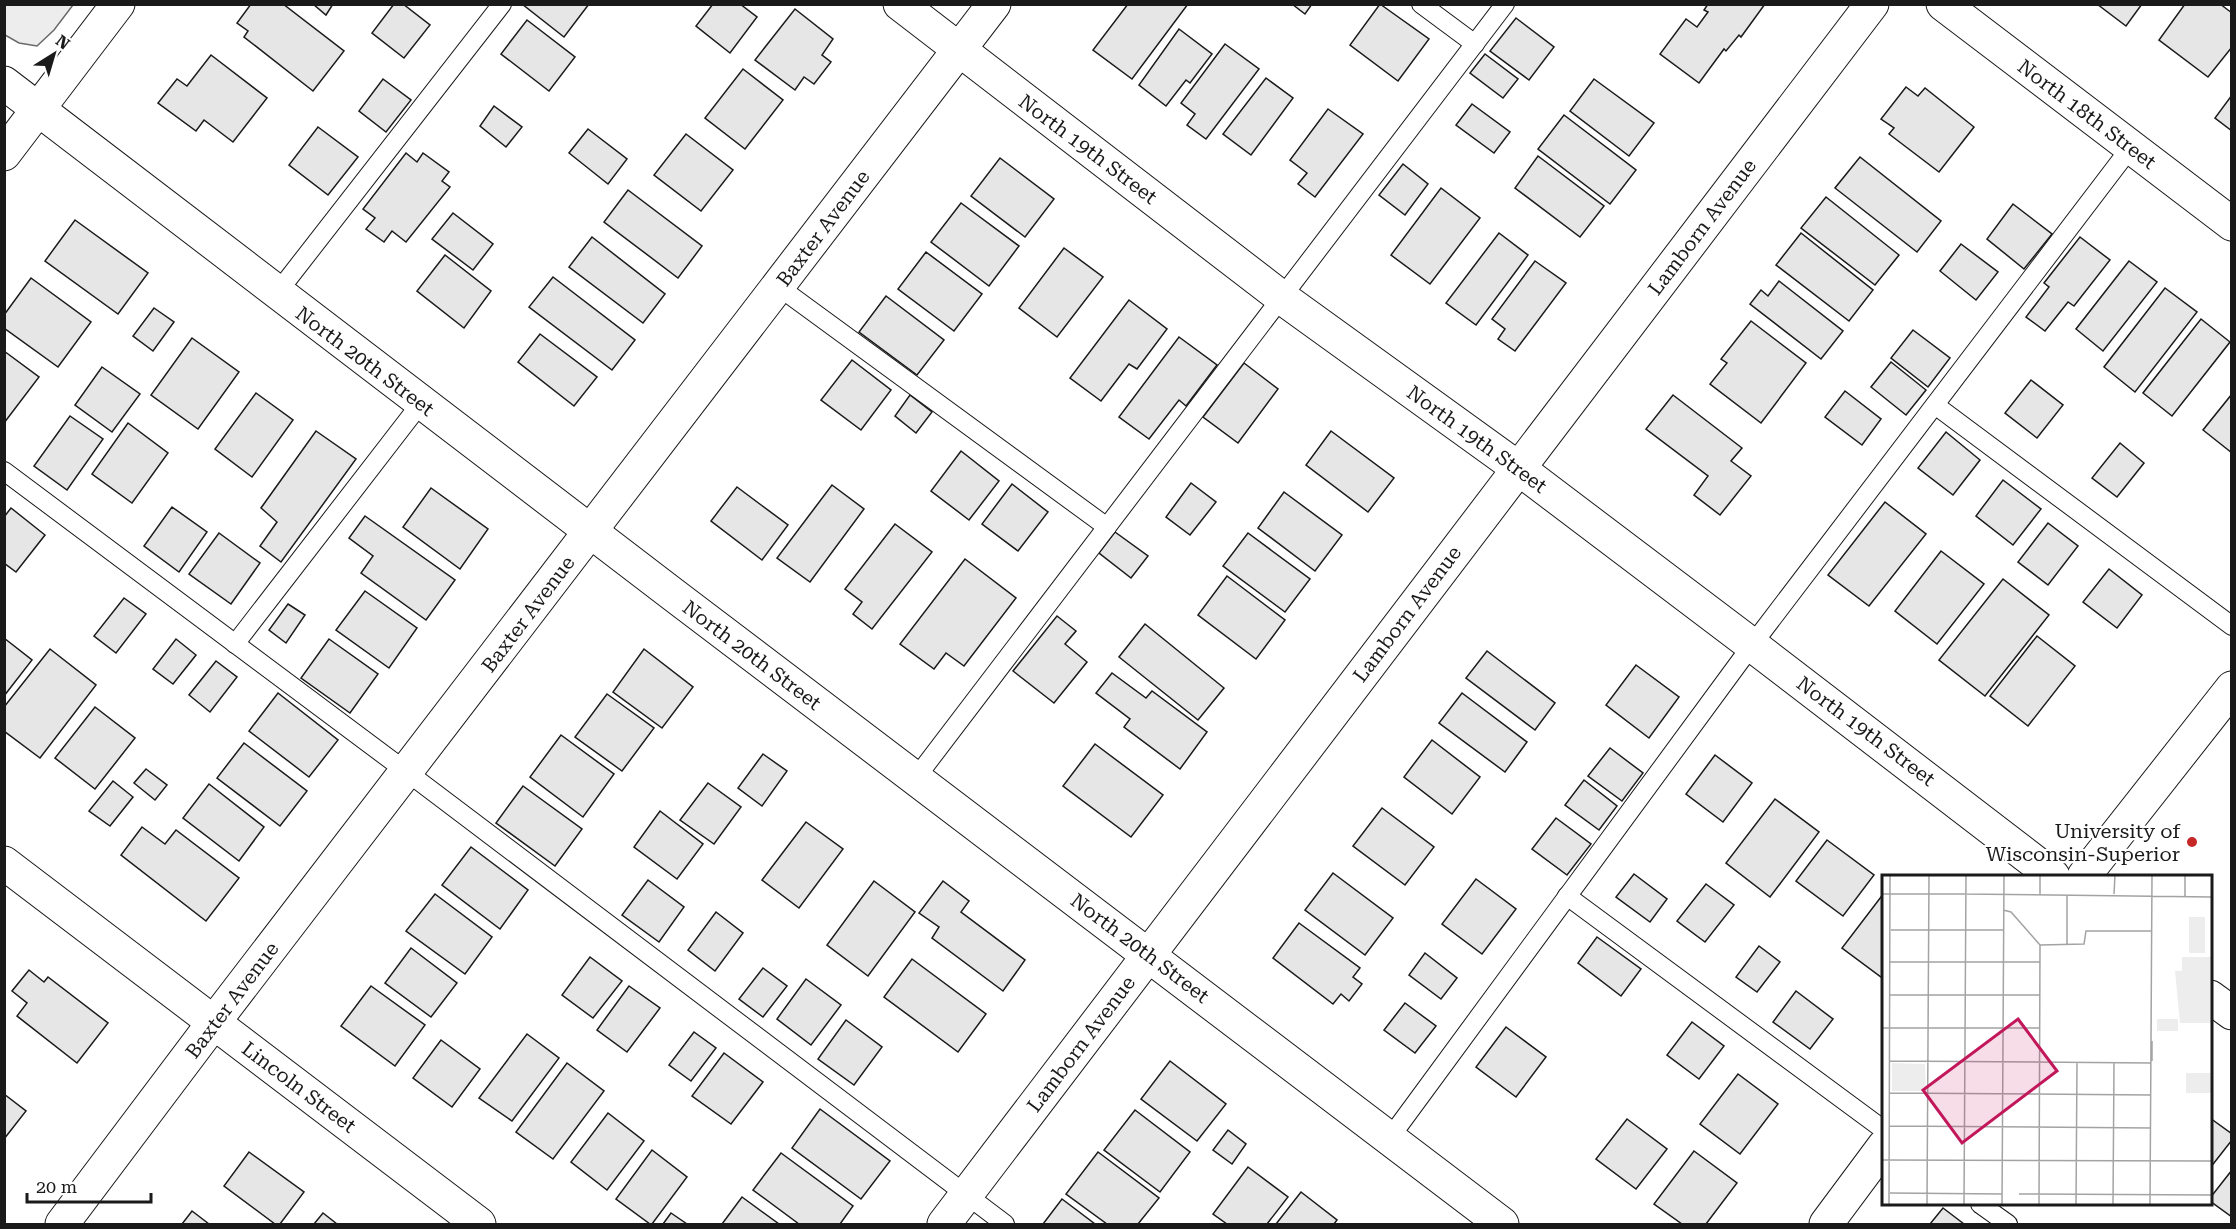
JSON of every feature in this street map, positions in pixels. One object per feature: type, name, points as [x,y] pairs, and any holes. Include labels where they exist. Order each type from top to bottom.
[{"type":"street","points":[[4,154],[118,4]]},
{"type":"street","name":"North 19th Street","points":[[900,4],[1281,297],[1518,468],[2052,875]]},
{"type":"street","name":"Baxter Avenue","points":[[62,1224],[214,1022],[994,4]]},
{"type":"street","name":"Lamborn Avenue","points":[[944,1224],[1872,4]]},
{"type":"street","name":"North 18th Street","points":[[1943,4],[2232,224]]},
{"type":"street","name":"North 20th Street","points":[[4,83],[590,533],[1502,1224]]},
{"type":"street","points":[[2085,875],[2232,688]]},
{"type":"street","name":"Lincoln Street","points":[[4,862],[479,1224]]},
{"type":"street","points":[[2212,998],[2232,1013]]},
{"type":"street","points":[[1826,1224],[1882,1149]]},
{"type":"lane","points":[[277,293],[502,4]]},
{"type":"lane","points":[[1421,4],[1475,44]]},
{"type":"lane","points":[[915,779],[1505,4]]},
{"type":"lane","points":[[1389,1139],[1752,645],[2131,147]]},
{"type":"lane","points":[[779,287],[1107,527]]},
{"type":"lane","points":[[236,644],[421,403]]},
{"type":"lane","points":[[1935,405],[2232,626]]},
{"type":"lane","points":[[4,471],[1005,1224]]},
{"type":"lane","points":[[1567,896],[1882,1129]]},
{"type":"lane","points":[[1983,1205],[2007,1224]]},
{"type":"shaded area","points":[[4,5],[73,5],[54,30],[37,46],[19,43],[5,35]]},
{"type":"building","points":[[251,4],[283,4],[344,51],[313,91],[244,37],[248,31],[237,23]]},
{"type":"building","points":[[313,4],[333,4],[326,15]]},
{"type":"building","points":[[394,4],[403,4],[430,25],[404,58],[372,33]]},
{"type":"building","points":[[522,4],[589,4],[564,37]]},
{"type":"building","points":[[713,4],[740,4],[757,17],[730,53],[696,26]]},
{"type":"building","points":[[1128,4],[1188,4],[1132,79],[1093,50]]},
{"type":"building","points":[[1292,4],[1312,4],[1305,14]]},
{"type":"building","points":[[1380,4],[1429,39],[1398,81],[1350,45]]},
{"type":"building","points":[[1708,4],[1765,4],[1741,37],[1739,35],[1726,51],[1724,49],[1699,83],[1660,54],[1686,19],[1697,27],[1708,12],[1704,10]]},
{"type":"building","points":[[2097,4],[2142,4],[2126,26]]},
{"type":"building","points":[[2185,4],[2220,4],[2232,13],[2232,47],[2208,77],[2159,40]]},
{"type":"building","points":[[795,9],[833,39],[822,55],[831,62],[814,84],[804,77],[795,90],[755,60]]},
{"type":"building","points":[[1516,18],[1554,47],[1529,80],[1490,51]]},
{"type":"building","points":[[527,20],[575,57],[549,91],[501,54]]},
{"type":"building","points":[[1179,29],[1212,54],[1190,83],[1186,80],[1166,106],[1139,85]]},
{"type":"building","points":[[1225,44],[1259,69],[1206,139],[1187,125],[1195,114],[1181,103]]},
{"type":"building","points":[[1485,54],[1518,79],[1503,98],[1470,73]]},
{"type":"building","points":[[211,55],[267,98],[233,142],[204,120],[196,131],[158,103],[177,79],[187,86]]},
{"type":"building","points":[[743,69],[783,100],[745,149],[705,118]]},
{"type":"building","points":[[1266,78],[1293,98],[1251,155],[1223,134]]},
{"type":"building","points":[[383,79],[411,100],[386,132],[359,111]]},
{"type":"building","points":[[1594,79],[1654,123],[1629,156],[1570,111]]},
{"type":"building","points":[[1906,87],[1918,96],[1925,88],[1974,127],[1939,172],[1889,134],[1894,128],[1881,119]]},
{"type":"building","points":[[2232,95],[2232,131],[2215,118]]},
{"type":"building","points":[[1472,104],[1510,132],[1494,153],[1456,125]]},
{"type":"building","points":[[494,106],[522,127],[506,147],[480,126]]},
{"type":"building","points":[[1328,109],[1363,134],[1315,197],[1298,184],[1307,173],[1290,160]]},
{"type":"building","points":[[1564,115],[1636,170],[1610,204],[1538,149]]},
{"type":"building","points":[[318,127],[358,157],[328,195],[289,165]]},
{"type":"building","points":[[588,129],[627,159],[608,184],[569,153]]},
{"type":"building","points":[[686,134],[733,170],[701,211],[654,175]]},
{"type":"building","points":[[406,153],[417,162],[423,153],[449,172],[442,181],[450,187],[406,242],[392,231],[384,242],[366,229],[375,218],[363,209]]},
{"type":"building","points":[[1538,156],[1604,206],[1580,237],[1515,188]]},
{"type":"building","points":[[1860,157],[1941,221],[1917,252],[1835,188]]},
{"type":"building","points":[[1000,158],[1054,199],[1025,237],[971,196]]},
{"type":"building","points":[[1403,164],[1428,184],[1405,215],[1379,195]]},
{"type":"building","points":[[1441,188],[1480,218],[1430,284],[1391,255]]},
{"type":"building","points":[[628,190],[702,246],[678,278],[604,222]]},
{"type":"building","points":[[1826,197],[1899,255],[1875,285],[1801,228]]},
{"type":"building","points":[[961,203],[1019,246],[989,286],[931,242]]},
{"type":"building","points":[[2013,204],[2052,234],[2024,269],[1987,239]]},
{"type":"building","points":[[453,213],[493,244],[473,270],[432,239]]},
{"type":"building","points":[[75,220],[148,273],[118,314],[45,261]]},
{"type":"building","points":[[1499,233],[1528,255],[1476,325],[1446,303]]},
{"type":"building","points":[[1801,233],[1873,290],[1849,321],[1776,265]]},
{"type":"building","points":[[592,237],[665,294],[643,323],[569,267]]},
{"type":"building","points":[[2080,237],[2110,260],[2074,306],[2068,302],[2045,331],[2026,317],[2049,287],[2044,283]]},
{"type":"building","points":[[1961,244],[1998,272],[1976,300],[1940,271]]},
{"type":"building","points":[[1064,248],[1103,277],[1057,337],[1019,308]]},
{"type":"building","points":[[926,252],[982,294],[954,331],[898,289]]},
{"type":"building","points":[[445,255],[491,291],[464,328],[417,291]]},
{"type":"building","points":[[1535,261],[1566,283],[1515,351],[1498,339],[1505,329],[1492,319]]},
{"type":"building","points":[[2129,261],[2157,282],[2103,351],[2076,329]]},
{"type":"building","points":[[553,277],[635,340],[612,370],[529,307]]},
{"type":"building","points":[[31,278],[91,322],[58,367],[4,328],[4,315]]},
{"type":"building","points":[[1779,281],[1843,331],[1821,359],[1750,304],[1761,290],[1768,296]]},
{"type":"building","points":[[2165,288],[2197,312],[2135,392],[2104,367]]},
{"type":"building","points":[[886,296],[944,340],[917,375],[859,332]]},
{"type":"building","points":[[1129,300],[1167,329],[1137,369],[1129,364],[1101,401],[1070,378]]},
{"type":"building","points":[[154,308],[174,322],[153,351],[133,336]]},
{"type":"building","points":[[2201,319],[2230,342],[2172,416],[2143,393]]},
{"type":"building","points":[[1751,321],[1806,363],[1761,423],[1710,384],[1727,363],[1721,359]]},
{"type":"building","points":[[1913,330],[1950,358],[1928,387],[1891,358]]},
{"type":"building","points":[[540,334],[597,377],[574,406],[518,362]]},
{"type":"building","points":[[1179,337],[1217,365],[1186,406],[1179,400],[1149,439],[1119,417]]},
{"type":"building","points":[[192,338],[239,372],[198,429],[151,395]]},
{"type":"building","points":[[4,351],[39,377],[4,423]]},
{"type":"building","points":[[852,360],[891,390],[861,430],[821,400]]},
{"type":"building","points":[[1891,362],[1926,390],[1906,415],[1871,387]]},
{"type":"building","points":[[1244,363],[1278,389],[1238,443],[1203,417]]},
{"type":"building","points":[[102,367],[140,394],[112,432],[75,405]]},
{"type":"building","points":[[2031,380],[2063,405],[2037,438],[2005,413]]},
{"type":"building","points":[[1845,391],[1881,419],[1862,445],[1825,417]]},
{"type":"building","points":[[256,393],[293,420],[252,477],[215,449]]},
{"type":"building","points":[[2232,394],[2232,453],[2203,430]]},
{"type":"building","points":[[910,395],[932,412],[916,433],[895,416]]},
{"type":"building","points":[[1673,395],[1742,448],[1731,461],[1751,476],[1720,515],[1694,495],[1708,476],[1646,429]]},
{"type":"building","points":[[70,416],[103,439],[67,490],[34,466]]},
{"type":"building","points":[[128,423],[168,453],[132,503],[92,474]]},
{"type":"building","points":[[316,431],[356,459],[281,562],[260,546],[277,522],[261,508]]},
{"type":"building","points":[[1331,431],[1394,478],[1368,512],[1306,465]]},
{"type":"building","points":[[1946,432],[1980,460],[1953,495],[1918,468]]},
{"type":"building","points":[[2120,443],[2144,463],[2117,497],[2092,478]]},
{"type":"building","points":[[961,451],[999,481],[969,520],[931,491]]},
{"type":"building","points":[[2003,480],[2041,509],[2013,545],[1976,516]]},
{"type":"building","points":[[1191,483],[1216,502],[1190,535],[1166,517]]},
{"type":"building","points":[[1012,484],[1048,512],[1018,551],[982,524]]},
{"type":"building","points":[[832,485],[864,509],[810,582],[777,558]]},
{"type":"building","points":[[737,487],[788,525],[762,560],[711,521]]},
{"type":"building","points":[[431,488],[488,529],[460,569],[403,527]]},
{"type":"building","points":[[1284,492],[1342,535],[1315,571],[1258,528]]},
{"type":"building","points":[[1885,502],[1926,534],[1869,606],[1828,575]]},
{"type":"building","points":[[172,507],[207,532],[179,572],[144,546]]},
{"type":"building","points":[[11,508],[45,535],[16,572],[4,563],[4,517]]},
{"type":"building","points":[[365,516],[455,580],[426,620],[361,573],[373,556],[349,538]]},
{"type":"building","points":[[2048,523],[2078,546],[2048,585],[2018,562]]},
{"type":"building","points":[[895,524],[932,552],[872,629],[853,614],[862,602],[845,589]]},
{"type":"building","points":[[1115,532],[1148,556],[1131,578],[1099,553]]},
{"type":"building","points":[[219,533],[260,563],[231,604],[189,574]]},
{"type":"building","points":[[1248,533],[1310,579],[1285,612],[1223,566]]},
{"type":"building","points":[[1941,551],[1984,584],[1937,644],[1895,611]]},
{"type":"building","points":[[965,559],[1016,598],[964,666],[946,653],[934,669],[900,644]]},
{"type":"building","points":[[2109,569],[2142,595],[2117,628],[2083,602]]},
{"type":"building","points":[[1227,576],[1285,620],[1256,659],[1198,615]]},
{"type":"building","points":[[2003,579],[2049,615],[1985,696],[1939,660]]},
{"type":"building","points":[[365,591],[417,628],[389,668],[336,630]]},
{"type":"building","points":[[124,598],[146,614],[116,653],[94,636]]},
{"type":"building","points":[[288,604],[305,615],[286,643],[269,630]]},
{"type":"building","points":[[1057,616],[1076,631],[1065,644],[1087,662],[1054,703],[1013,671]]},
{"type":"building","points":[[1145,624],[1224,688],[1198,720],[1119,657]]},
{"type":"building","points":[[2037,636],[2075,666],[2028,726],[1990,696]]},
{"type":"building","points":[[4,638],[32,660],[4,696]]},
{"type":"building","points":[[176,639],[196,655],[173,684],[153,669]]},
{"type":"building","points":[[329,639],[378,674],[350,713],[301,678]]},
{"type":"building","points":[[50,649],[96,685],[40,758],[4,731],[4,707]]},
{"type":"building","points":[[644,649],[693,687],[662,728],[613,692]]},
{"type":"building","points":[[1487,651],[1555,703],[1535,730],[1466,678]]},
{"type":"building","points":[[216,661],[237,677],[210,712],[189,695]]},
{"type":"building","points":[[1636,665],[1679,697],[1649,738],[1606,705]]},
{"type":"building","points":[[1112,673],[1146,698],[1152,691],[1207,732],[1180,769],[1124,727],[1130,719],[1096,693]]},
{"type":"building","points":[[278,693],[338,740],[309,777],[249,731]]},
{"type":"building","points":[[1462,693],[1527,742],[1505,772],[1439,723]]},
{"type":"building","points":[[607,694],[654,728],[622,771],[575,737]]},
{"type":"building","points":[[95,707],[135,738],[95,789],[55,758]]},
{"type":"building","points":[[561,735],[614,774],[583,817],[530,777]]},
{"type":"building","points":[[1432,740],[1480,777],[1452,814],[1404,777]]},
{"type":"building","points":[[244,743],[307,791],[280,826],[217,778]]},
{"type":"building","points":[[1095,744],[1163,795],[1131,837],[1063,786]]},
{"type":"building","points":[[1610,748],[1643,773],[1622,801],[1588,776]]},
{"type":"building","points":[[763,754],[787,771],[762,806],[738,788]]},
{"type":"building","points":[[1715,755],[1752,783],[1723,822],[1686,794]]},
{"type":"building","points":[[146,769],[167,785],[155,800],[134,783]]},
{"type":"building","points":[[1584,780],[1617,806],[1599,830],[1565,805]]},
{"type":"building","points":[[113,781],[133,797],[110,826],[89,811]]},
{"type":"building","points":[[708,783],[741,807],[714,844],[680,820]]},
{"type":"building","points":[[209,784],[264,827],[239,861],[183,818]]},
{"type":"building","points":[[523,786],[582,829],[555,866],[496,823]]},
{"type":"building","points":[[1775,799],[1819,832],[1770,897],[1726,863]]},
{"type":"building","points":[[1382,808],[1434,847],[1405,885],[1353,846]]},
{"type":"building","points":[[660,811],[703,844],[677,879],[634,847]]},
{"type":"building","points":[[1556,818],[1591,844],[1567,875],[1532,849]]},
{"type":"building","points":[[806,822],[843,849],[799,908],[762,880]]},
{"type":"building","points":[[142,827],[165,844],[176,830],[239,878],[206,921],[121,855]]},
{"type":"building","points":[[1827,840],[1874,875],[1843,916],[1796,881]]},
{"type":"building","points":[[471,847],[528,890],[500,929],[442,885]]},
{"type":"building","points":[[1333,873],[1393,918],[1365,955],[1305,910]]},
{"type":"building","points":[[1634,874],[1667,899],[1650,922],[1616,897]]},
{"type":"building","points":[[1476,879],[1516,909],[1482,954],[1442,924]]},
{"type":"building","points":[[648,880],[684,907],[659,942],[622,915]]},
{"type":"building","points":[[874,881],[915,912],[868,976],[827,945]]},
{"type":"building","points":[[943,881],[969,901],[961,912],[1025,960],[1003,991],[932,938],[939,927],[919,913]]},
{"type":"building","points":[[1706,884],[1734,905],[1705,942],[1677,921]]},
{"type":"building","points":[[435,894],[492,937],[465,974],[406,931]]},
{"type":"building","points":[[1882,896],[1882,976],[1842,948]]},
{"type":"building","points":[[716,912],[743,933],[715,971],[688,950]]},
{"type":"building","points":[[1299,923],[1360,968],[1353,977],[1362,984],[1349,1001],[1341,994],[1333,1004],[1273,958]]},
{"type":"building","points":[[1597,937],[1641,969],[1621,996],[1578,963]]},
{"type":"building","points":[[1759,946],[1780,962],[1757,992],[1736,977]]},
{"type":"building","points":[[411,948],[457,983],[431,1017],[385,983]]},
{"type":"building","points":[[1425,953],[1457,978],[1441,999],[1409,975]]},
{"type":"building","points":[[590,957],[622,981],[593,1018],[562,995]]},
{"type":"building","points":[[912,959],[986,1014],[958,1052],[884,997]]},
{"type":"building","points":[[763,968],[787,986],[763,1017],[739,999]]},
{"type":"building","points":[[29,970],[44,982],[48,977],[108,1023],[77,1063],[17,1016],[27,1003],[12,991]]},
{"type":"building","points":[[806,979],[841,1005],[811,1045],[777,1019]]},
{"type":"building","points":[[371,986],[425,1025],[395,1066],[341,1026]]},
{"type":"building","points":[[629,986],[660,1008],[627,1052],[597,1030]]},
{"type":"building","points":[[1796,991],[1833,1019],[1810,1049],[1773,1022]]},
{"type":"building","points":[[1405,1003],[1436,1026],[1415,1053],[1384,1030]]},
{"type":"building","points":[[846,1020],[882,1047],[854,1085],[818,1059]]},
{"type":"building","points":[[1692,1022],[1724,1046],[1699,1079],[1667,1055]]},
{"type":"building","points":[[1506,1027],[1546,1057],[1516,1097],[1476,1067]]},
{"type":"building","points":[[694,1032],[716,1048],[691,1081],[669,1065]]},
{"type":"building","points":[[527,1034],[559,1058],[512,1121],[479,1098]]},
{"type":"building","points":[[441,1040],[480,1069],[452,1107],[413,1078]]},
{"type":"building","points":[[724,1053],[763,1082],[731,1124],[692,1096]]},
{"type":"building","points":[[1170,1061],[1226,1104],[1197,1141],[1141,1099]]},
{"type":"building","points":[[567,1063],[604,1091],[553,1159],[516,1132]]},
{"type":"building","points":[[1738,1074],[1778,1104],[1740,1154],[1700,1124]]},
{"type":"building","points":[[4,1094],[26,1111],[4,1139]]},
{"type":"building","points":[[820,1109],[890,1161],[861,1199],[792,1148]]},
{"type":"building","points":[[1135,1110],[1190,1152],[1160,1192],[1104,1150]]},
{"type":"building","points":[[608,1113],[644,1141],[607,1190],[571,1162]]},
{"type":"building","points":[[1627,1119],[1667,1149],[1636,1189],[1596,1159]]},
{"type":"building","points":[[2212,1119],[2232,1134],[2232,1140],[2212,1165]]},
{"type":"building","points":[[1228,1130],[1246,1144],[1232,1164],[1213,1150]]},
{"type":"building","points":[[652,1150],[687,1177],[650,1224],[616,1199]]},
{"type":"building","points":[[1694,1151],[1737,1183],[1706,1224],[1682,1224],[1654,1204]]},
{"type":"building","points":[[249,1152],[304,1192],[280,1224],[275,1224],[224,1186]]},
{"type":"building","points":[[1098,1152],[1159,1198],[1138,1224],[1107,1224],[1066,1194]]},
{"type":"building","points":[[781,1153],[853,1206],[840,1224],[799,1224],[753,1190]]},
{"type":"building","points":[[1248,1167],[1288,1197],[1267,1224],[1227,1224],[1213,1214]]},
{"type":"building","points":[[2232,1170],[2232,1217],[2212,1202],[2212,1195]]},
{"type":"building","points":[[1301,1192],[1337,1220],[1334,1224],[1276,1224]]},
{"type":"building","points":[[742,1197],[779,1224],[722,1224]]},
{"type":"building","points":[[1062,1199],[1095,1224],[1043,1224]]},
{"type":"building","points":[[1943,1208],[1964,1224],[1930,1224]]},
{"type":"building","points":[[192,1211],[209,1224],[182,1224]]},
{"type":"building","points":[[323,1213],[337,1224],[314,1224]]},
{"type":"building","points":[[671,1213],[687,1224],[663,1224]]},
{"type":"place","name":"University of Wisconsin-Superior","points":[[2192,842]]}]
